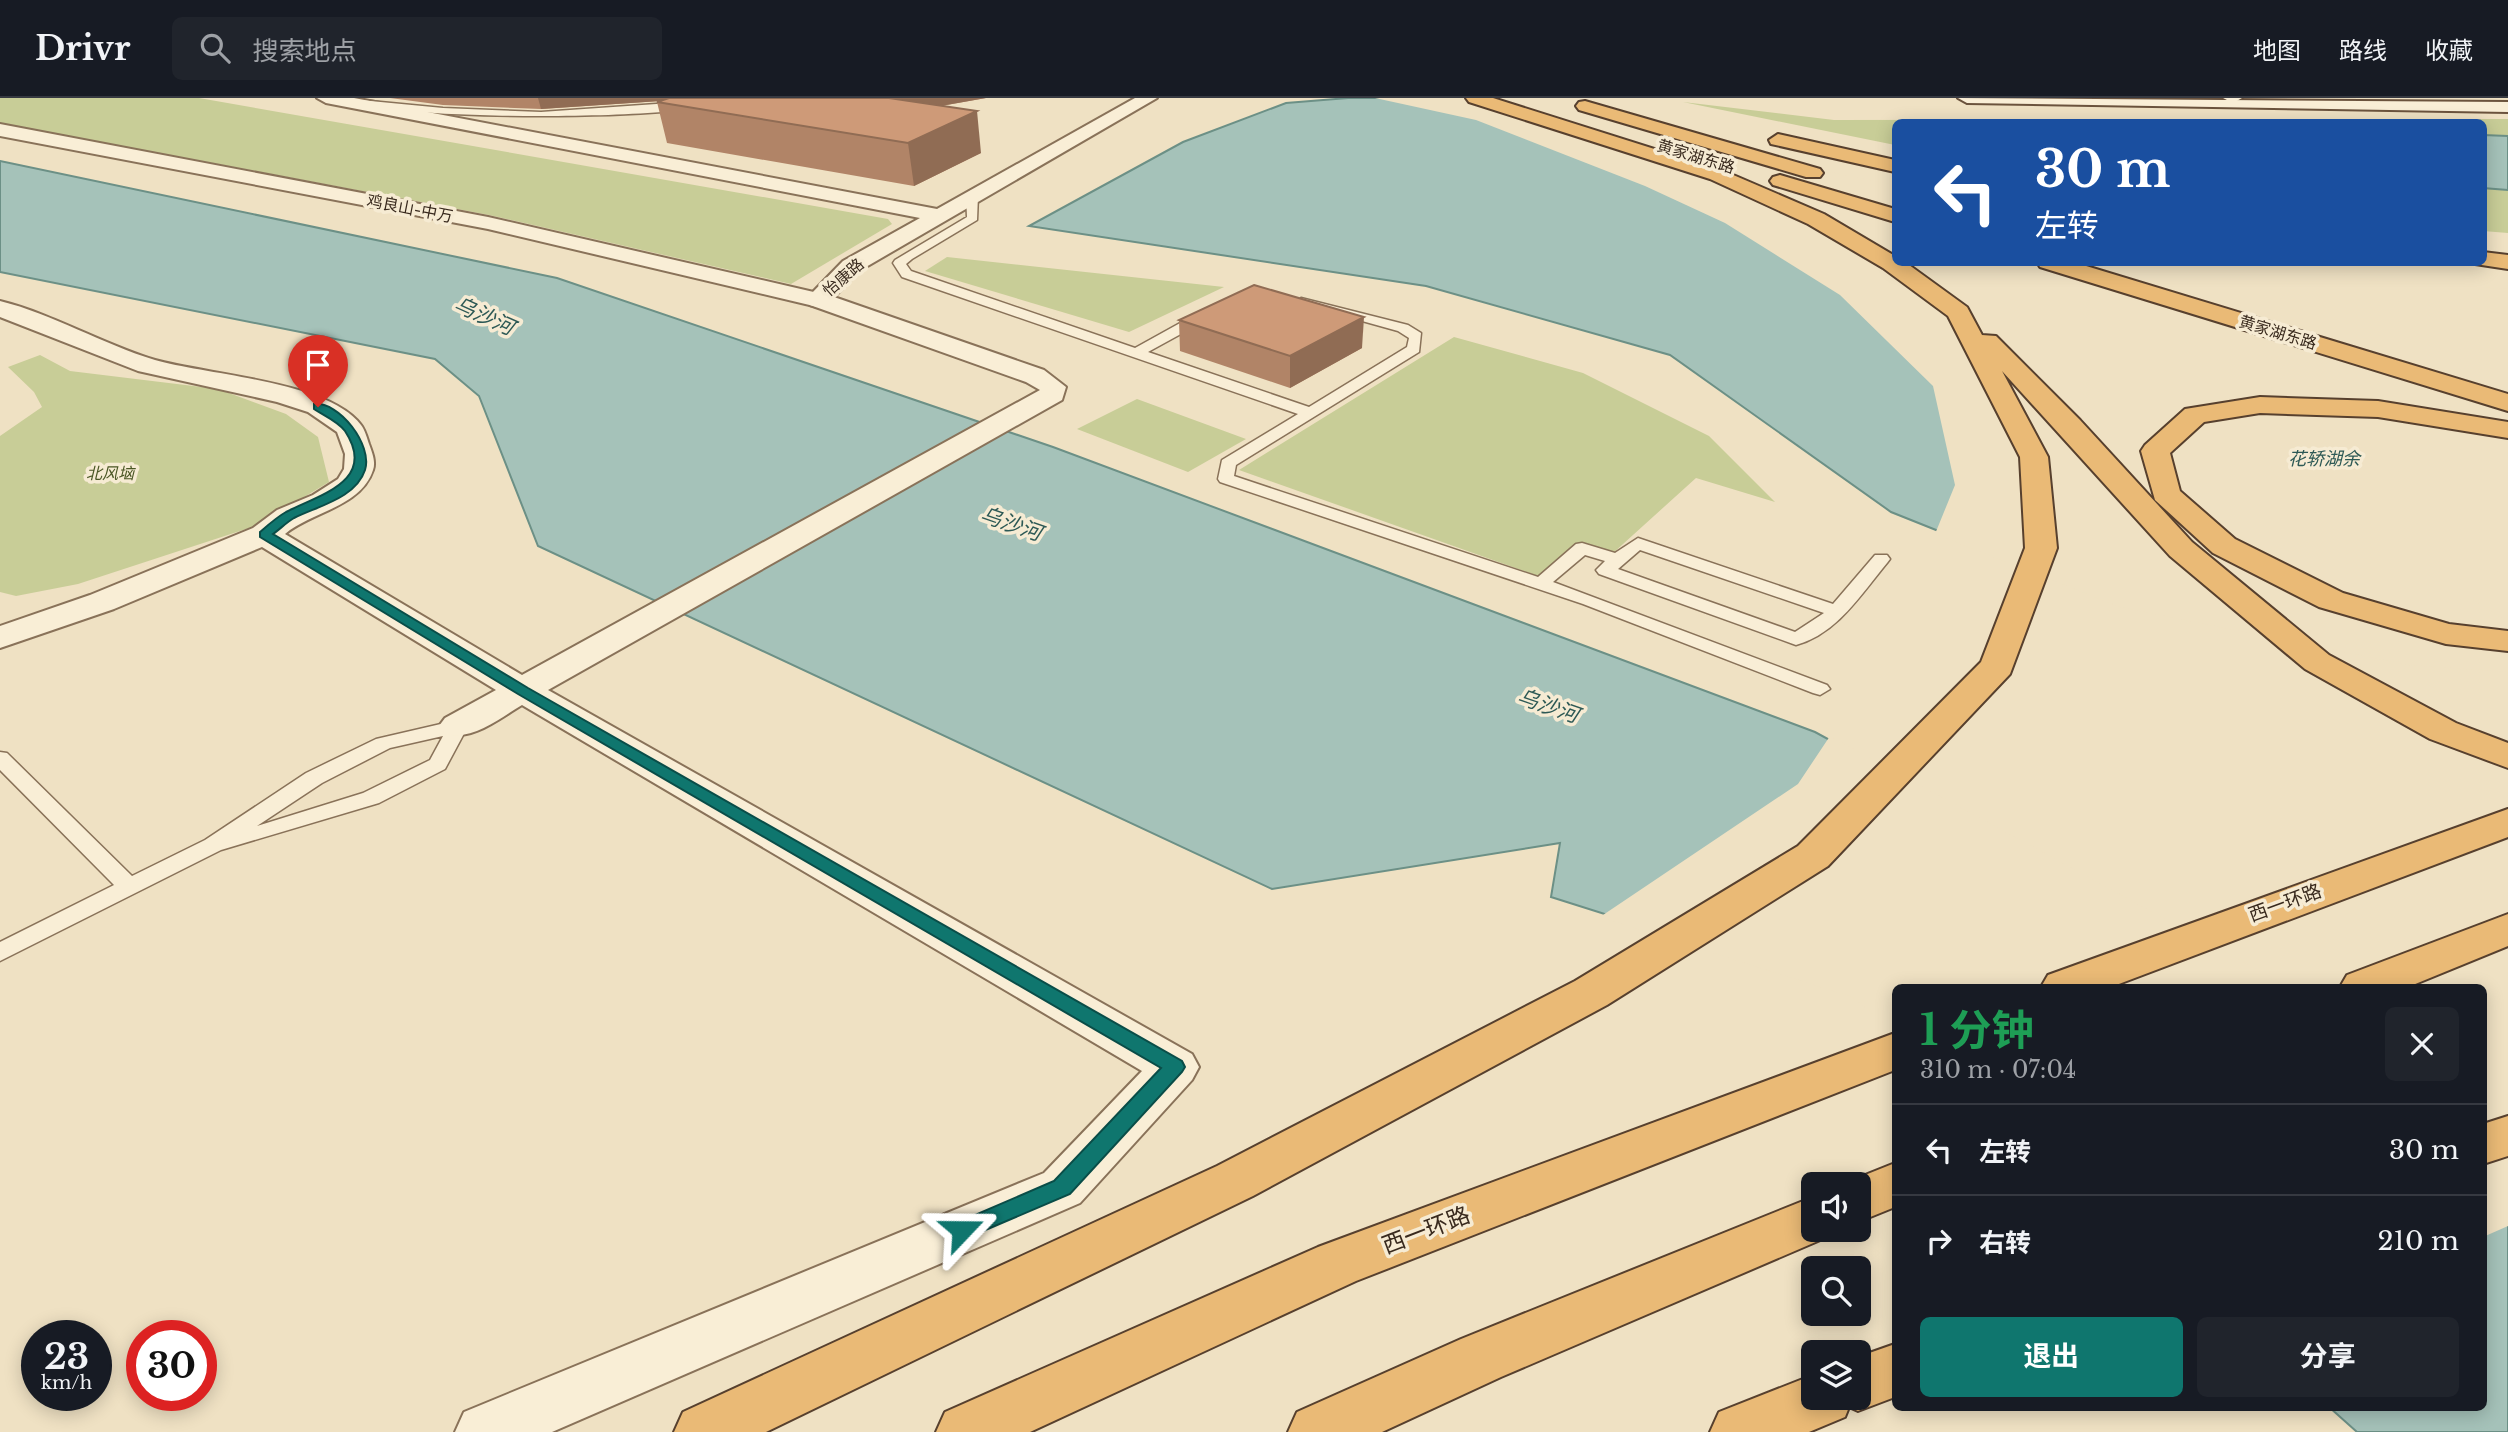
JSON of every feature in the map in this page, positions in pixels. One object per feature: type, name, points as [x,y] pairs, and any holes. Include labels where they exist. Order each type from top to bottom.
[{"type":"highway","points":[[1475,98],[1717,175],[1816,219],[1892,264]]},
{"type":"highway","name":"黄家湖东路","points":[[1495,98],[1892,215]]},
{"type":"highway","points":[[1600,98],[1730,128]]},
{"type":"highway","name":"黄家湖东路","points":[[1566,101],[1892,196]]},
{"type":"highway","points":[[1756,135],[1892,165]]},
{"type":"highway","points":[[2487,259],[2508,262]]},
{"type":"highway","points":[[1895,266],[1958,312],[2070,426],[2181,549],[2317,662],[2443,730],[2508,756]]},
{"type":"highway","name":"黄家湖东路","points":[[2061,266],[2508,403]]},
{"type":"highway","name":"黄家湖东路","points":[[2134,266],[2334,325]]},
{"type":"highway","points":[[704,1432],[1235,1181],[1591,993],[1813,856],[1997,666],[2041,548],[2034,457],[1958,312]]},
{"type":"highway","points":[[2508,430],[2378,409],[2260,405],[2195,415],[2155,451],[2166,494],[2224,546],[2331,600],[2446,634],[2508,641]]},
{"type":"highway","name":"西一环路","points":[[2072,984],[2508,822]]},
{"type":"highway","points":[[2371,984],[2508,929]]},
{"type":"highway","name":"西一环路","points":[[966,1432],[1337,1264],[1892,1052]]},
{"type":"highway","points":[[2487,1143],[2508,1136]]},
{"type":"highway","points":[[1871,1194],[1892,1185]]},
{"type":"highway","points":[[1318,1432],[1481,1358],[1801,1224]]},
{"type":"highway","points":[[1871,1379],[1892,1371]]},
{"type":"highway","points":[[1740,1432],[1801,1407]]},
{"type":"street","points":[[326,98],[937,215]]},
{"type":"street","name":"怡康路","points":[[523,691],[1053,394],[1052,387],[1035,376],[818,300],[852,266],[972,195],[1148,98]]},
{"type":"street","points":[[1968,98],[2290,106],[2508,107]]},
{"type":"street","points":[[2231,98],[2256,98]]},
{"type":"street","name":"鸡良山-中万","points":[[0,130],[488,223],[818,300]]},
{"type":"street","points":[[0,308],[147,366],[284,395],[318,407],[349,428],[359,454],[359,469],[349,485],[324,501],[288,516],[264,535],[102,602],[0,638]]},
{"type":"street","points":[[264,535],[523,691],[1175,1067],[1062,1188],[485,1432]]},
{"type":"street","points":[[458,726],[523,691]]},
{"type":"lane","points":[[344,98],[463,114],[526,116],[638,112],[738,98]]},
{"type":"lane","points":[[972,195],[973,218],[962,229],[909,255],[899,263],[906,274],[1308,412]]},
{"type":"lane","points":[[1286,296],[1403,328],[1416,335],[1414,349],[1228,463],[1226,479],[1540,584],[1820,690]]},
{"type":"lane","points":[[1137,353],[1221,307]]},
{"type":"lane","points":[[1835,611],[1638,542],[1605,570],[1796,639],[1814,633],[1835,611],[1881,559]]},
{"type":"lane","points":[[1540,584],[1581,548],[1618,560]]},
{"type":"lane","points":[[213,845],[371,799],[438,764],[458,726]]},
{"type":"lane","points":[[0,952],[213,845],[314,778],[383,743],[458,726]]},
{"type":"lane","points":[[0,758],[128,886]]},
{"type":"green space","points":[[0,98],[199,98],[888,219],[892,224],[791,284],[489,215],[0,123]]},
{"type":"green space","points":[[1683,102],[1834,120],[1892,120],[1892,144]]},
{"type":"green space","points":[[2487,119],[2508,119],[2508,233],[2487,231]]},
{"type":"green space","points":[[947,257],[1224,287],[1129,332],[925,271]]},
{"type":"green space","points":[[1454,337],[1583,373],[1709,436],[1775,502],[1696,478],[1612,554],[1582,544],[1544,578],[1239,470]]},
{"type":"green space","name":"北风垴","points":[[40,355],[70,371],[218,389],[286,414],[318,437],[329,482],[258,525],[78,584],[16,596],[0,592],[0,436],[42,407],[34,392],[8,367]]},
{"type":"green space","points":[[1137,399],[1246,439],[1188,472],[1077,429]]},
{"type":"water","points":[[1348,98],[1440,98],[1892,261],[1892,266],[1898,266],[2121,604],[1891,512],[1670,355],[1426,286],[1029,226],[1183,142],[1286,103]]},
{"type":"water","points":[[2487,135],[2508,136],[2508,190],[2487,188]]},
{"type":"water","name":"乌沙河","points":[[0,161],[557,278],[1053,447],[1815,732],[2277,984],[1892,984],[1892,987],[1854,993],[1551,897],[1560,843],[1272,889],[538,546],[479,396],[435,359],[0,272]]},
{"type":"water","points":[[2487,1098],[2508,1110],[2508,1432],[2357,1432],[2333,1411],[2487,1411]]},
{"type":"pier","name":"花轿湖余","points":[[1375,98],[1458,98],[1892,184],[1892,266],[2299,266],[2369,280],[2508,289],[2508,560],[2472,599],[2508,622],[2508,672],[2409,665],[2120,607],[1935,534],[1955,485],[1933,386],[1840,295],[1725,223],[1645,186],[1476,120]]},
{"type":"pier","points":[[1830,736],[2284,984],[1892,984],[1892,1030],[1852,997],[1600,917],[1798,784]]},
{"type":"pier","points":[[2487,1095],[2508,1106],[2508,1226],[2487,1235]]},
{"type":"building","points":[[669,98],[889,98],[977,111],[908,143],[657,102]]},
{"type":"building","points":[[1254,285],[1364,317],[1290,356],[1179,320]]},
{"type":"route","points":[[318,407],[349,428],[359,454],[359,469],[349,485],[324,501],[288,516],[264,535],[523,691],[1175,1067],[1062,1188],[962,1230]]}]
